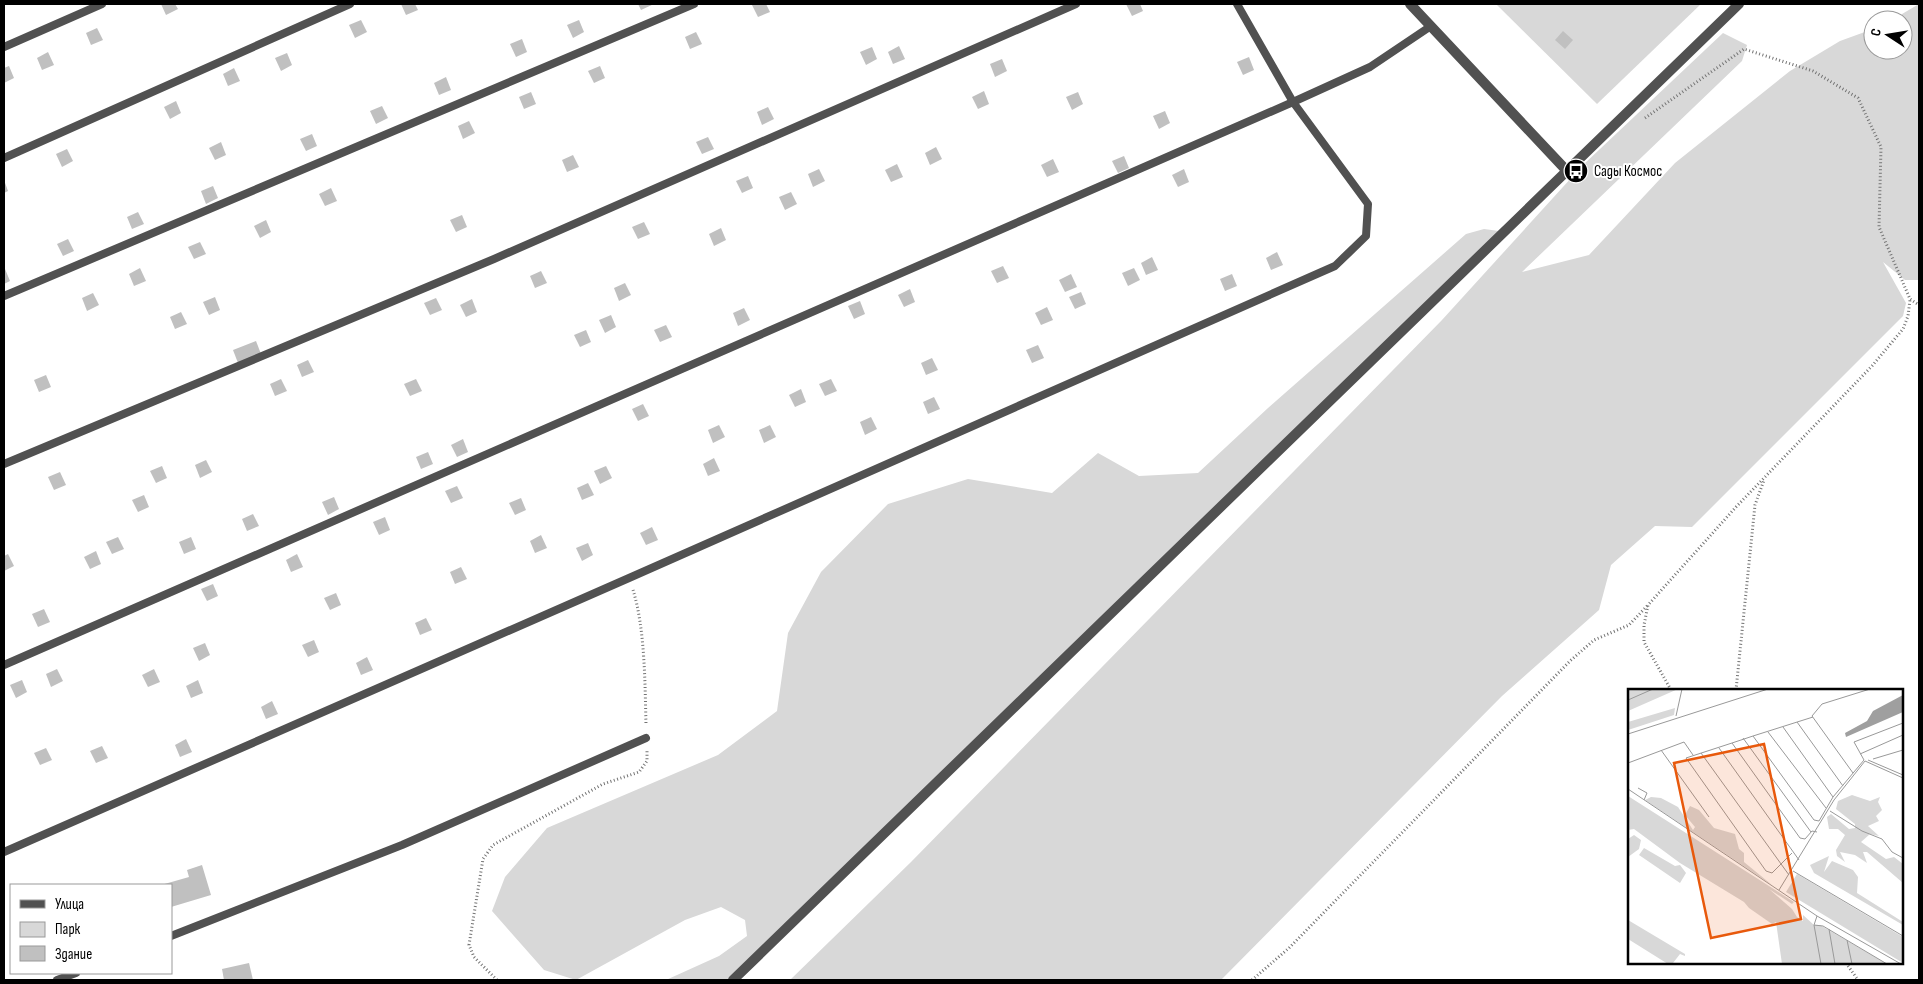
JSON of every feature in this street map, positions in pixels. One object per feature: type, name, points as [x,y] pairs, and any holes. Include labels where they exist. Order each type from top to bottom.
[{"type":"street","points":[[1410,4],[1567,171]]},
{"type":"street","points":[[733,980],[1739,4]]},
{"type":"lane","points":[[4,47],[102,4]]},
{"type":"lane","points":[[4,158],[350,4]]},
{"type":"lane","points":[[4,296],[694,4]]},
{"type":"lane","points":[[4,464],[485,262],[1076,4]]},
{"type":"lane","points":[[4,852],[1335,266],[1366,236],[1368,204],[1293,102],[1237,4]]},
{"type":"lane","points":[[4,665],[347,513],[1293,102],[1370,67],[1431,26]]},
{"type":"lane","points":[[172,936],[412,842],[646,738]]},
{"type":"lane","points":[[57,980],[73,974]]},
{"type":"path","points":[[1252,980],[1289,948],[1570,661],[1594,640],[1629,625],[1765,477],[1872,366],[1903,329],[1908,316],[1910,299],[1879,227],[1881,147],[1858,98],[1813,71],[1744,49],[1637,123]]},
{"type":"path","points":[[1910,299],[1919,305]]},
{"type":"path","points":[[1736,689],[1755,505],[1765,477]]},
{"type":"path","points":[[1648,605],[1644,625],[1644,642],[1670,689]]},
{"type":"path","points":[[1847,964],[1858,980]]},
{"type":"green space","points":[[1496,4],[1701,4],[1597,104]]},
{"type":"green space","points":[[1919,4],[1919,280],[1905,280],[1883,262],[1906,303],[1903,316],[1692,527],[1655,526],[1611,565],[1599,610],[1502,696],[1221,980],[790,980],[911,862],[1442,320],[1583,165],[1723,33],[1747,45],[1742,61],[1522,272],[1589,255],[1675,163],[1790,71],[1840,41],[1863,33],[1863,60],[1913,60],[1913,10],[1909,10]]},
{"type":"green space","points":[[1484,229],[1499,231],[730,980],[666,980],[719,956],[747,936],[745,920],[721,907],[685,920],[576,980],[544,970],[492,911],[505,877],[547,828],[718,755],[777,711],[788,633],[821,572],[888,504],[968,479],[1052,493],[1098,453],[1139,476],[1198,473],[1268,408],[1466,234]]},
{"type":"building","points":[[161,4],[175,4],[178,9],[166,15]]},
{"type":"building","points":[[401,4],[415,4],[418,10],[406,15]]},
{"type":"building","points":[[638,4],[654,4],[641,10]]},
{"type":"building","points":[[766,4],[770,12],[758,17],[752,5]]},
{"type":"building","points":[[1126,4],[1140,4],[1143,11],[1132,16]]},
{"type":"building","points":[[361,20],[367,32],[355,38],[349,25]]},
{"type":"building","points":[[579,20],[584,32],[573,38],[567,25]]},
{"type":"building","points":[[97,28],[103,40],[91,45],[86,33]]},
{"type":"building","points":[[1563,31],[1573,40],[1565,49],[1555,40]]},
{"type":"building","points":[[696,32],[702,44],[690,49],[685,37]]},
{"type":"building","points":[[522,39],[527,52],[516,57],[510,44]]},
{"type":"building","points":[[899,46],[905,59],[893,64],[888,52]]},
{"type":"building","points":[[872,47],[877,59],[866,65],[860,52]]},
{"type":"building","points":[[48,52],[54,65],[42,70],[37,58]]},
{"type":"building","points":[[287,53],[292,65],[281,71],[275,58]]},
{"type":"building","points":[[1249,57],[1254,70],[1243,75],[1237,62]]},
{"type":"building","points":[[1002,59],[1007,71],[995,77],[990,64]]},
{"type":"building","points":[[9,66],[14,78],[4,83],[4,68]]},
{"type":"building","points":[[600,66],[605,78],[594,83],[588,71]]},
{"type":"building","points":[[234,68],[240,81],[228,86],[223,74]]},
{"type":"building","points":[[446,77],[451,90],[439,95],[434,83]]},
{"type":"building","points":[[984,91],[989,104],[978,109],[972,97]]},
{"type":"building","points":[[531,92],[536,104],[524,109],[519,97]]},
{"type":"building","points":[[1078,92],[1083,104],[1072,110],[1066,97]]},
{"type":"building","points":[[176,101],[181,113],[170,119],[164,107]]},
{"type":"building","points":[[382,106],[388,118],[376,124],[370,111]]},
{"type":"building","points":[[768,107],[774,119],[762,125],[757,112]]},
{"type":"building","points":[[1165,111],[1170,123],[1159,129],[1153,116]]},
{"type":"building","points":[[469,121],[475,133],[463,139],[458,126]]},
{"type":"building","points":[[312,134],[317,146],[306,151],[300,139]]},
{"type":"building","points":[[708,137],[714,149],[702,154],[696,142]]},
{"type":"building","points":[[221,142],[226,155],[215,160],[209,148]]},
{"type":"building","points":[[936,147],[942,159],[930,165],[925,153]]},
{"type":"building","points":[[67,149],[73,161],[62,167],[56,154]]},
{"type":"building","points":[[573,155],[579,167],[567,172],[562,160]]},
{"type":"building","points":[[1124,156],[1129,168],[1118,173],[1112,161]]},
{"type":"building","points":[[1053,159],[1059,172],[1047,177],[1041,165]]},
{"type":"building","points":[[897,164],[903,177],[891,182],[885,170]]},
{"type":"building","points":[[819,169],[825,181],[813,187],[808,174]]},
{"type":"building","points":[[1184,169],[1189,182],[1178,187],[1172,175]]},
{"type":"building","points":[[748,176],[753,188],[742,193],[736,181]]},
{"type":"building","points":[[4,180],[8,191],[4,193]]},
{"type":"building","points":[[213,186],[218,198],[206,204],[201,191]]},
{"type":"building","points":[[331,188],[337,201],[325,206],[319,194]]},
{"type":"building","points":[[791,192],[797,204],[785,210],[779,197]]},
{"type":"building","points":[[138,212],[144,224],[132,229],[127,217]]},
{"type":"building","points":[[462,215],[467,227],[456,232],[450,220]]},
{"type":"building","points":[[266,220],[271,232],[260,238],[254,226]]},
{"type":"building","points":[[644,222],[650,234],[638,239],[632,227]]},
{"type":"building","points":[[721,228],[726,240],[714,246],[709,234]]},
{"type":"building","points":[[68,239],[74,251],[63,256],[57,244]]},
{"type":"building","points":[[200,242],[206,254],[194,259],[188,247]]},
{"type":"building","points":[[1277,252],[1283,265],[1271,270],[1266,258]]},
{"type":"building","points":[[1152,257],[1158,270],[1146,275],[1141,263]]},
{"type":"building","points":[[1003,266],[1009,278],[997,283],[991,271]]},
{"type":"building","points":[[140,268],[146,281],[134,286],[129,274]]},
{"type":"building","points":[[1134,268],[1140,280],[1128,286],[1122,273]]},
{"type":"building","points":[[4,269],[10,281],[4,284]]},
{"type":"building","points":[[541,271],[547,283],[535,288],[530,276]]},
{"type":"building","points":[[1071,274],[1077,287],[1065,292],[1059,280]]},
{"type":"building","points":[[1232,274],[1237,286],[1225,291],[1220,279]]},
{"type":"building","points":[[625,283],[631,295],[619,301],[614,288]]},
{"type":"building","points":[[910,289],[915,302],[904,307],[898,295]]},
{"type":"building","points":[[1081,292],[1086,304],[1075,309],[1069,297]]},
{"type":"building","points":[[93,293],[99,305],[87,311],[82,298]]},
{"type":"building","points":[[215,297],[220,310],[209,315],[203,302]]},
{"type":"building","points":[[436,298],[442,310],[430,315],[424,303]]},
{"type":"building","points":[[472,299],[477,312],[466,317],[460,305]]},
{"type":"building","points":[[860,301],[865,314],[854,319],[848,306]]},
{"type":"building","points":[[1047,307],[1053,320],[1041,325],[1035,313]]},
{"type":"building","points":[[744,308],[750,320],[738,326],[733,313]]},
{"type":"building","points":[[181,312],[187,324],[175,329],[170,317]]},
{"type":"building","points":[[611,315],[616,327],[605,333],[599,320]]},
{"type":"building","points":[[666,325],[672,337],[660,342],[654,330]]},
{"type":"building","points":[[586,330],[591,342],[580,347],[574,335]]},
{"type":"building","points":[[256,341],[261,354],[238,363],[233,350]]},
{"type":"building","points":[[1038,345],[1044,358],[1032,363],[1026,350]]},
{"type":"building","points":[[932,358],[938,370],[926,375],[921,363]]},
{"type":"building","points":[[308,360],[314,372],[302,377],[297,365]]},
{"type":"building","points":[[46,375],[51,387],[39,392],[34,380]]},
{"type":"building","points":[[281,379],[287,391],[275,396],[270,384]]},
{"type":"building","points":[[416,379],[422,391],[410,396],[404,384]]},
{"type":"building","points":[[831,379],[837,391],[825,396],[819,384]]},
{"type":"building","points":[[801,389],[806,402],[795,407],[789,395]]},
{"type":"building","points":[[934,397],[940,409],[928,414],[923,402]]},
{"type":"building","points":[[643,404],[649,416],[638,421],[632,409]]},
{"type":"building","points":[[871,417],[877,429],[865,435],[860,422]]},
{"type":"building","points":[[719,425],[725,437],[713,443],[708,430]]},
{"type":"building","points":[[770,425],[776,437],[764,443],[759,430]]},
{"type":"building","points":[[463,439],[468,452],[457,457],[451,445]]},
{"type":"building","points":[[428,452],[433,464],[421,469],[416,457]]},
{"type":"building","points":[[714,458],[720,471],[708,476],[703,464]]},
{"type":"building","points":[[206,460],[212,472],[200,478],[195,465]]},
{"type":"building","points":[[162,466],[167,478],[156,483],[150,471]]},
{"type":"building","points":[[606,466],[612,478],[600,484],[594,471]]},
{"type":"building","points":[[60,472],[66,485],[54,490],[48,477]]},
{"type":"building","points":[[588,483],[594,495],[582,500],[577,488]]},
{"type":"building","points":[[457,486],[463,498],[451,503],[445,491]]},
{"type":"building","points":[[144,495],[149,507],[138,512],[132,500]]},
{"type":"building","points":[[334,497],[339,509],[328,515],[322,502]]},
{"type":"building","points":[[521,498],[526,510],[515,515],[509,503]]},
{"type":"building","points":[[253,514],[259,526],[247,531],[242,519]]},
{"type":"building","points":[[385,517],[390,530],[379,535],[373,522]]},
{"type":"building","points":[[652,527],[658,540],[646,545],[640,533]]},
{"type":"building","points":[[541,535],[547,548],[535,553],[530,541]]},
{"type":"building","points":[[118,537],[124,549],[112,554],[106,542]]},
{"type":"building","points":[[191,537],[196,549],[184,554],[179,542]]},
{"type":"building","points":[[588,543],[593,555],[582,561],[576,548]]},
{"type":"building","points":[[96,551],[101,564],[90,569],[84,557]]},
{"type":"building","points":[[8,554],[14,566],[4,571],[4,556]]},
{"type":"building","points":[[297,554],[303,567],[291,572],[286,560]]},
{"type":"building","points":[[461,567],[467,579],[455,584],[450,572]]},
{"type":"building","points":[[213,584],[218,596],[207,601],[201,589]]},
{"type":"building","points":[[336,593],[341,605],[330,610],[324,598]]},
{"type":"building","points":[[44,609],[50,622],[38,627],[32,614]]},
{"type":"building","points":[[426,618],[432,630],[420,635],[415,623]]},
{"type":"building","points":[[314,640],[319,652],[308,657],[302,645]]},
{"type":"building","points":[[205,643],[210,655],[199,661],[193,648]]},
{"type":"building","points":[[367,657],[373,670],[361,675],[356,663]]},
{"type":"building","points":[[57,669],[63,681],[51,687],[46,674]]},
{"type":"building","points":[[154,669],[160,682],[148,687],[142,675]]},
{"type":"building","points":[[22,680],[27,692],[16,698],[10,685]]},
{"type":"building","points":[[198,680],[203,693],[191,698],[186,686]]},
{"type":"building","points":[[272,701],[278,714],[266,719],[261,707]]},
{"type":"building","points":[[186,739],[192,752],[180,757],[175,745]]},
{"type":"building","points":[[102,746],[108,758],[96,763],[90,751]]},
{"type":"building","points":[[46,748],[52,760],[40,765],[34,753]]},
{"type":"building","points":[[202,865],[211,895],[172,907],[172,884],[164,884],[189,877],[187,870]]},
{"type":"building","points":[[249,963],[253,980],[224,980],[222,969]]},
{"type":"place","name":"Сады Космос","points":[[1576,171]]}]
